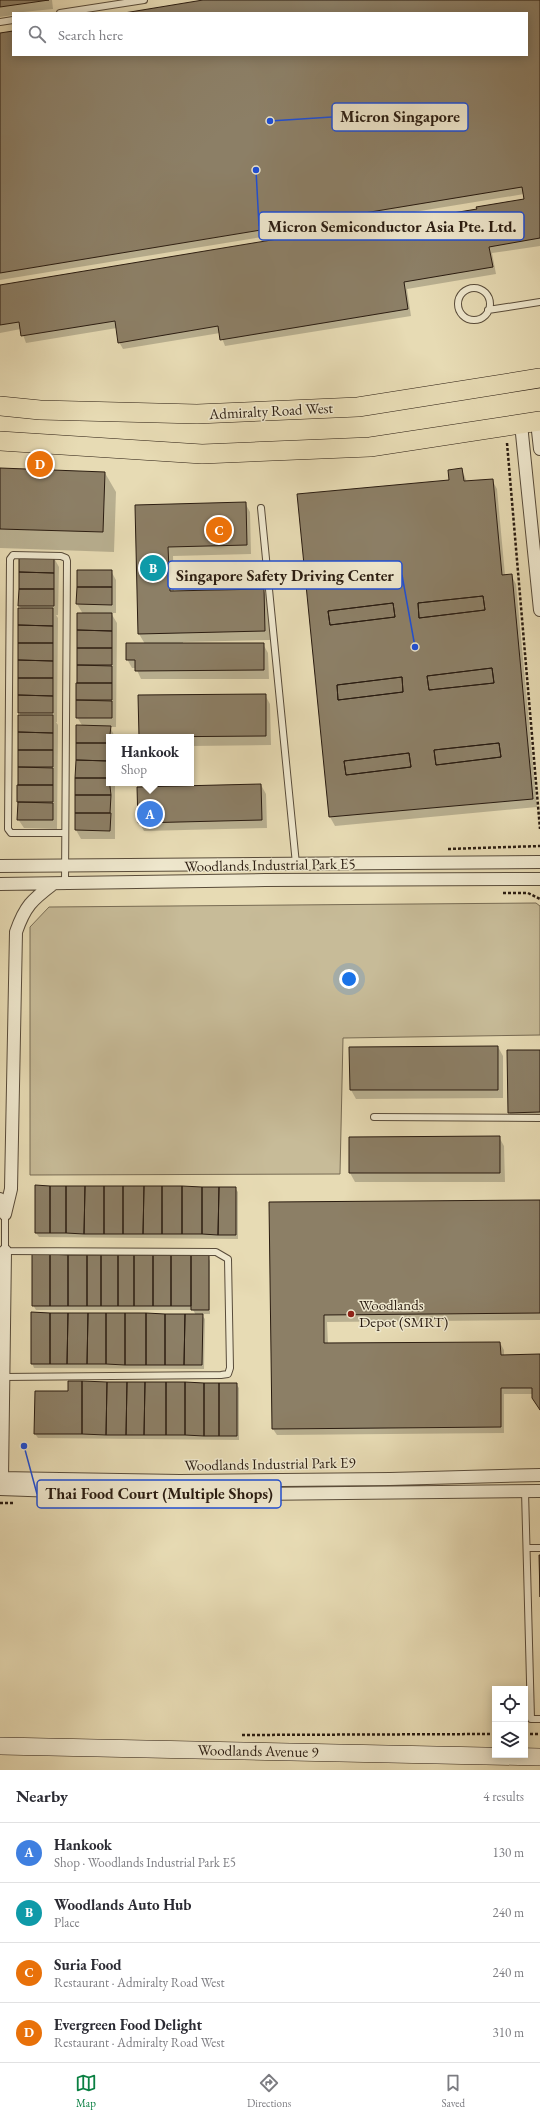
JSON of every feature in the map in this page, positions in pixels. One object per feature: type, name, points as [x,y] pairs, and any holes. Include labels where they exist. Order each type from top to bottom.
[{"type":"main road","name":"Admiralty Road West","points":[[0,406],[40,410],[197,414],[335,408],[358,406],[540,378]]},
{"type":"main road","points":[[0,441],[202,454],[370,447],[533,422]]},
{"type":"main road","name":"Woodlands Avenue 9","points":[[0,1746],[540,1757]]},
{"type":"street","points":[[533,422],[540,449]]},
{"type":"street","points":[[533,422],[540,606]]},
{"type":"street","name":"Woodlands Industrial Park E5","points":[[0,866],[540,862]]},
{"type":"street","name":"Woodlands Industrial Park E5","points":[[0,884],[265,880],[540,879]]},
{"type":"street","points":[[5,1214],[11,1189],[16,932],[23,912],[34,899],[59,884]]},
{"type":"street","points":[[0,1199],[5,1214]]},
{"type":"street","points":[[1,1484],[5,1251]]},
{"type":"street","name":"Woodlands Industrial Park E9","points":[[1,1484],[540,1475]]},
{"type":"street","points":[[457,1477],[457,1492]]},
{"type":"street","name":"Woodlands Industrial Park E9","points":[[1,1484],[169,1494],[540,1491]]},
{"type":"lane","points":[[66,12],[144,0]]},
{"type":"lane","points":[[0,22],[12,20]]},
{"type":"lane","points":[[488,310],[489,300],[483,291],[472,288],[463,293],[460,297],[458,307],[463,316],[467,319],[477,320],[486,314],[488,310],[540,302]]},
{"type":"lane","points":[[261,508],[296,864]]},
{"type":"lane","points":[[59,884],[64,865],[65,833],[67,561],[66,558],[61,556],[13,555],[10,559],[8,829],[11,833],[65,833]]},
{"type":"lane","points":[[374,1117],[540,1118]]},
{"type":"lane","points":[[2,1377],[221,1375],[228,1374],[230,1368],[228,1259],[222,1254],[216,1252],[5,1251],[5,1214]]},
{"type":"lane","points":[[525,1491],[531,1719],[540,1719]]},
{"type":"lane","points":[[527,1548],[540,1548]]},
{"type":"path","points":[[508,443],[540,829]]},
{"type":"path","points":[[498,893],[528,893],[540,899]]},
{"type":"path","points":[[236,1735],[492,1734]]},
{"type":"path","points":[[528,1734],[540,1734]]},
{"type":"shaded area","points":[[536,903],[540,906],[540,1035],[343,1038],[340,1174],[30,1175],[30,927],[49,907]]},
{"type":"building","points":[[0,0],[49,0],[0,7]]},
{"type":"building","points":[[203,0],[540,0],[540,238],[489,247],[493,267],[404,282],[408,309],[220,340],[218,326],[118,343],[115,321],[21,336],[19,322],[0,325],[0,285],[386,221],[386,224],[477,209],[476,207],[524,199],[522,187],[0,273],[0,33],[12,31],[12,56],[528,56],[528,12],[130,12]]},
{"type":"building","points":[[0,468],[105,472],[103,532],[0,529]]},
{"type":"building","points":[[462,468],[464,481],[493,479],[502,575],[512,574],[533,799],[329,817],[297,494],[449,480],[448,470]],"holes":[[[483,596],[485,610],[419,618],[418,603]],[[393,603],[395,617],[330,625],[328,611]],[[492,668],[494,683],[429,690],[427,676]],[[402,677],[403,692],[338,700],[337,685]],[[499,743],[501,757],[436,765],[434,750]],[[409,753],[411,767],[346,775],[344,761]]]},
{"type":"building","points":[[246,502],[247,545],[168,547],[170,591],[264,589],[265,631],[138,634],[135,505]]},
{"type":"building","points":[[19,556],[54,557],[54,573],[19,572]]},
{"type":"building","points":[[77,570],[112,570],[112,587],[77,587]]},
{"type":"building","points":[[19,572],[54,573],[54,589],[19,589]]},
{"type":"building","points":[[77,587],[112,587],[112,605],[76,604]]},
{"type":"building","points":[[19,589],[54,589],[54,606],[18,606]]},
{"type":"building","points":[[483,596],[485,610],[419,618],[418,603]]},
{"type":"building","points":[[393,603],[395,617],[330,625],[328,611]]},
{"type":"building","points":[[18,608],[53,608],[53,626],[18,625]]},
{"type":"building","points":[[77,613],[112,613],[112,631],[77,630]]},
{"type":"building","points":[[18,625],[53,626],[53,643],[18,643]]},
{"type":"building","points":[[77,630],[112,631],[112,648],[77,648]]},
{"type":"building","points":[[18,643],[53,643],[53,661],[18,660]]},
{"type":"building","points":[[126,643],[264,643],[264,670],[135,671],[135,660],[126,660]]},
{"type":"building","points":[[77,648],[112,648],[112,665],[77,665]]},
{"type":"building","points":[[18,660],[53,661],[53,678],[18,678]]},
{"type":"building","points":[[77,665],[112,666],[112,683],[77,683]]},
{"type":"building","points":[[492,668],[494,683],[429,690],[427,676]]},
{"type":"building","points":[[402,677],[403,692],[338,700],[337,685]]},
{"type":"building","points":[[18,678],[53,678],[53,696],[18,695]]},
{"type":"building","points":[[76,683],[112,683],[112,700],[76,700]]},
{"type":"building","points":[[266,694],[266,736],[194,737],[194,734],[139,734],[138,695]]},
{"type":"building","points":[[18,695],[53,696],[53,713],[18,713]]},
{"type":"building","points":[[76,700],[112,701],[112,718],[76,718]]},
{"type":"building","points":[[18,715],[53,715],[53,733],[18,732]]},
{"type":"building","points":[[76,725],[111,726],[110,734],[106,734],[106,743],[76,743]]},
{"type":"building","points":[[18,732],[53,733],[53,750],[18,750]]},
{"type":"building","points":[[76,743],[106,743],[106,761],[76,760]]},
{"type":"building","points":[[499,743],[501,757],[436,765],[434,750]]},
{"type":"building","points":[[18,750],[53,750],[53,767],[18,767]]},
{"type":"building","points":[[409,753],[411,767],[346,775],[344,761]]},
{"type":"building","points":[[76,760],[106,761],[106,778],[75,778]]},
{"type":"building","points":[[18,767],[53,768],[53,785],[18,785]]},
{"type":"building","points":[[75,778],[106,778],[106,786],[110,786],[111,795],[75,795]]},
{"type":"building","points":[[261,784],[262,820],[138,823],[137,787]]},
{"type":"building","points":[[17,785],[53,785],[53,802],[17,802]]},
{"type":"building","points":[[75,795],[111,795],[110,813],[75,813]]},
{"type":"building","points":[[18,802],[53,803],[53,820],[17,820]]},
{"type":"building","points":[[75,813],[111,813],[110,831],[75,830]]},
{"type":"building","points":[[498,1046],[498,1090],[350,1090],[349,1047]]},
{"type":"building","points":[[507,1050],[540,1050],[540,1112],[508,1113]]},
{"type":"building","points":[[500,1136],[500,1173],[349,1173],[349,1137]]},
{"type":"building","points":[[35,1185],[50,1186],[50,1233],[35,1233]]},
{"type":"building","points":[[50,1186],[66,1186],[66,1233],[50,1233]]},
{"type":"building","points":[[66,1186],[85,1186],[84,1234],[66,1233]]},
{"type":"building","points":[[85,1186],[104,1186],[104,1234],[84,1234]]},
{"type":"building","points":[[104,1186],[123,1186],[123,1234],[104,1234]]},
{"type":"building","points":[[123,1186],[144,1186],[143,1234],[123,1234]]},
{"type":"building","points":[[144,1186],[162,1186],[162,1234],[143,1234]]},
{"type":"building","points":[[162,1186],[182,1186],[182,1234],[162,1234]]},
{"type":"building","points":[[182,1186],[202,1187],[202,1234],[182,1234]]},
{"type":"building","points":[[202,1187],[219,1187],[218,1235],[202,1234]]},
{"type":"building","points":[[219,1187],[236,1187],[236,1235],[218,1235]]},
{"type":"building","name":"Woodlands Depot (SMRT)","points":[[540,1200],[540,1313],[324,1315],[324,1343],[500,1342],[501,1355],[540,1354],[540,1410],[532,1398],[532,1388],[501,1388],[501,1427],[272,1429],[269,1202]]},
{"type":"building","points":[[32,1254],[50,1254],[50,1306],[32,1306]]},
{"type":"building","points":[[50,1254],[68,1255],[68,1306],[50,1306]]},
{"type":"building","points":[[68,1255],[87,1255],[87,1306],[68,1306]]},
{"type":"building","points":[[87,1255],[101,1255],[101,1306],[87,1306]]},
{"type":"building","points":[[101,1255],[118,1255],[118,1306],[101,1306]]},
{"type":"building","points":[[118,1255],[134,1255],[134,1306],[118,1306]]},
{"type":"building","points":[[134,1255],[153,1255],[153,1306],[134,1306]]},
{"type":"building","points":[[153,1255],[171,1255],[171,1306],[153,1306]]},
{"type":"building","points":[[171,1255],[191,1255],[191,1306],[171,1306]]},
{"type":"building","points":[[191,1255],[209,1255],[209,1310],[191,1310]]},
{"type":"building","points":[[31,1312],[50,1313],[50,1364],[31,1364]]},
{"type":"building","points":[[50,1313],[68,1313],[67,1364],[50,1364]]},
{"type":"building","points":[[68,1313],[88,1313],[87,1364],[67,1364]]},
{"type":"building","points":[[88,1313],[106,1313],[106,1364],[87,1364]]},
{"type":"building","points":[[106,1313],[125,1313],[125,1365],[106,1364]]},
{"type":"building","points":[[125,1313],[146,1313],[146,1365],[125,1365]]},
{"type":"building","points":[[146,1313],[165,1314],[165,1365],[146,1365]]},
{"type":"building","points":[[165,1314],[185,1314],[184,1365],[165,1365]]},
{"type":"building","points":[[185,1314],[203,1314],[202,1365],[184,1365]]},
{"type":"building","points":[[68,1381],[82,1381],[82,1434],[34,1434],[35,1391],[68,1391]]},
{"type":"building","points":[[82,1381],[107,1382],[106,1435],[82,1434]]},
{"type":"building","points":[[107,1382],[127,1382],[126,1435],[106,1435]]},
{"type":"building","points":[[127,1382],[145,1382],[144,1435],[126,1435]]},
{"type":"building","points":[[145,1382],[166,1382],[166,1435],[144,1435]]},
{"type":"building","points":[[166,1382],[185,1382],[185,1435],[166,1435]]},
{"type":"building","points":[[185,1382],[204,1383],[204,1436],[185,1435]]},
{"type":"building","points":[[204,1383],[219,1383],[219,1436],[204,1436]]},
{"type":"building","points":[[219,1383],[237,1383],[237,1436],[219,1436]]},
{"type":"building","points":[[539,1555],[540,1555],[540,1597]]},
{"type":"place","name":"Micron Singapore","points":[[270,121]]},
{"type":"place","name":"Micron Semiconductor Asia Pte. Ltd.","points":[[256,170]]},
{"type":"place","name":"Evergreen Food Delight","points":[[40,464]]},
{"type":"place","name":"Suria Food","points":[[219,530]]},
{"type":"place","name":"Woodlands Auto Hub","points":[[153,568]]},
{"type":"place","name":"Singapore Safety Driving Center","points":[[415,647]]},
{"type":"place","name":"Hankook","points":[[150,814]]},
{"type":"place","name":"Woodlands Depot (SMRT)","points":[[351,1314]]},
{"type":"place","name":"Thai Food Court (Multiple Shops)","points":[[24,1446]]}]
